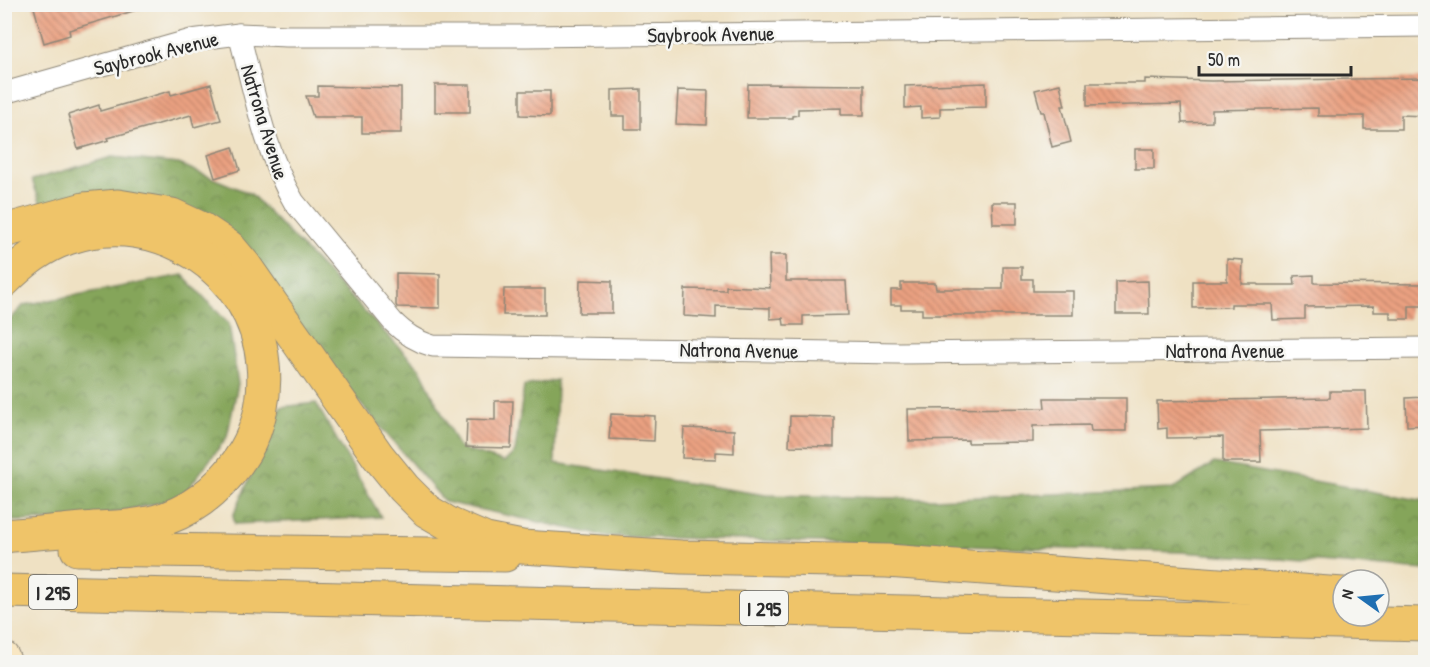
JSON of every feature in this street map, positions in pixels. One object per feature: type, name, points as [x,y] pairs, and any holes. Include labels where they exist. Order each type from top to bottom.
[{"type":"highway","points":[[4,231],[84,209],[118,206],[172,214],[202,229],[229,247],[245,267],[378,456],[404,488],[427,511],[486,540],[522,547],[681,557],[887,561],[1331,593]]},
{"type":"highway","points":[[4,281],[23,262],[68,237],[96,231],[124,230],[154,234],[179,243],[203,257],[223,275],[241,297],[254,322],[262,350],[265,381],[260,414],[251,441],[236,465],[216,489],[190,507],[167,518],[94,539],[4,548]]},
{"type":"highway","points":[[4,536],[472,555],[639,553]]},
{"type":"highway","name":"I 295","points":[[4,591],[1425,624]]},
{"type":"highway","points":[[1391,605],[1425,615]]},
{"type":"main road","points":[[4,657],[6,663]]},
{"type":"street","name":"Saybrook Avenue","points":[[4,93],[191,40],[238,34],[525,36],[1425,26]]},
{"type":"street","name":"Natrona Avenue","points":[[238,34],[271,155],[281,180],[294,202],[393,322],[417,341],[432,346],[899,353],[1425,348]]},
{"type":"green space","points":[[112,157],[179,164],[251,194],[420,369],[459,448],[504,462],[515,452],[524,386],[557,380],[555,463],[766,495],[933,499],[1173,489],[1214,463],[1425,501],[1425,570],[1181,552],[604,536],[445,502],[336,375],[217,226],[43,210],[32,180]]},
{"type":"green space","points":[[183,275],[229,324],[238,384],[227,437],[181,498],[82,520],[5,521],[5,325],[24,305]]},
{"type":"green space","points":[[316,403],[381,517],[235,524],[233,516],[281,407]]},
{"type":"building","points":[[33,4],[139,4],[140,9],[69,30],[70,35],[44,43]]},
{"type":"building","points":[[1425,78],[1425,116],[1401,115],[1401,129],[1364,129],[1364,116],[1318,116],[1318,108],[1212,110],[1212,122],[1182,123],[1181,104],[1087,106],[1087,83],[1145,83],[1145,79],[1211,81]]},
{"type":"building","points":[[986,83],[986,107],[940,108],[940,117],[921,118],[921,107],[905,108],[905,86]]},
{"type":"building","points":[[211,84],[221,120],[194,127],[191,115],[108,138],[109,140],[78,149],[68,115],[99,105],[100,111],[170,91],[171,95]]},
{"type":"building","points":[[748,84],[864,85],[864,115],[841,115],[841,108],[798,109],[798,115],[792,118],[747,118]]},
{"type":"building","points":[[1060,84],[1065,106],[1062,106],[1071,142],[1052,147],[1044,112],[1041,112],[1035,90]]},
{"type":"building","points":[[435,85],[470,85],[470,112],[435,112]]},
{"type":"building","points":[[318,86],[401,88],[401,133],[362,133],[362,117],[313,117],[306,96],[318,96]]},
{"type":"building","points":[[641,89],[641,129],[625,129],[625,116],[612,116],[612,90]]},
{"type":"building","points":[[678,90],[708,91],[707,125],[676,124]]},
{"type":"building","points":[[520,91],[550,91],[550,116],[520,115]]},
{"type":"building","points":[[233,147],[240,170],[215,178],[208,155]]},
{"type":"building","points":[[1135,149],[1154,149],[1154,169],[1135,169]]},
{"type":"building","points":[[992,202],[1017,202],[1017,224],[993,224]]},
{"type":"building","points":[[769,255],[786,255],[786,281],[846,281],[848,315],[803,316],[803,325],[784,325],[783,318],[770,319],[770,308],[716,306],[716,318],[684,316],[685,289],[726,290],[726,286],[770,288]]},
{"type":"building","points":[[1227,259],[1243,260],[1242,284],[1295,285],[1294,276],[1314,275],[1314,283],[1425,284],[1425,306],[1409,306],[1409,319],[1390,319],[1390,312],[1374,312],[1374,306],[1305,307],[1305,319],[1273,320],[1272,304],[1231,304],[1231,307],[1193,308],[1193,281],[1227,281]]},
{"type":"building","points":[[1003,267],[1022,267],[1022,279],[1033,279],[1033,291],[1073,291],[1073,315],[922,315],[922,309],[901,309],[901,305],[891,305],[891,290],[901,290],[901,283],[935,283],[936,289],[1003,289]]},
{"type":"building","points":[[396,273],[440,274],[440,308],[397,307]]},
{"type":"building","points":[[580,280],[612,281],[612,313],[579,313]]},
{"type":"building","points":[[1148,281],[1149,314],[1116,314],[1116,282]]},
{"type":"building","points":[[504,289],[545,289],[545,315],[503,315]]},
{"type":"building","points":[[1330,391],[1366,391],[1367,428],[1260,431],[1261,462],[1223,462],[1223,437],[1167,438],[1167,428],[1158,429],[1157,401],[1330,398]]},
{"type":"building","points":[[1425,397],[1425,425],[1407,426],[1406,398]]},
{"type":"building","points":[[1044,398],[1126,398],[1126,431],[1091,431],[1090,425],[1033,426],[1033,442],[909,441],[908,409],[1045,408]]},
{"type":"building","points":[[495,401],[513,401],[511,448],[466,447],[467,419],[495,420]]},
{"type":"building","points":[[611,414],[655,416],[654,441],[609,439]]},
{"type":"building","points":[[790,416],[834,417],[834,447],[789,446]]},
{"type":"building","points":[[684,428],[734,430],[734,453],[716,452],[716,459],[682,458]]}]
